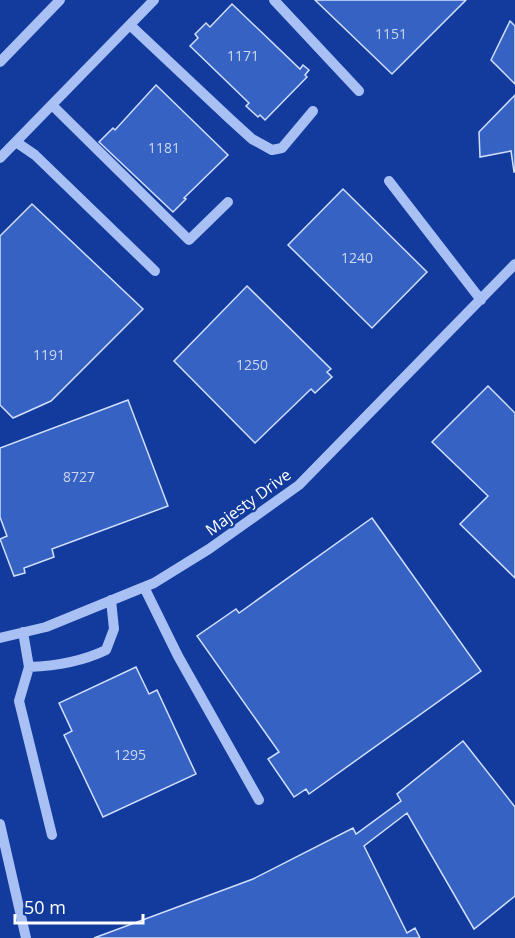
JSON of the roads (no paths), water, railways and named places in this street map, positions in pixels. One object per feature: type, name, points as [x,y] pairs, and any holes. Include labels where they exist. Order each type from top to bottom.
[{"type":"street","points":[[0,62],[60,0]]},
{"type":"street","points":[[0,158],[154,0]]},
{"type":"street","points":[[274,0],[359,91]]},
{"type":"street","points":[[129,25],[237,126],[252,139],[272,150],[282,148],[313,111]]},
{"type":"street","points":[[52,105],[189,240],[228,202]]},
{"type":"street","points":[[16,142],[35,155],[156,270]]},
{"type":"street","points":[[389,181],[481,300]]},
{"type":"street","name":"Majesty Drive","points":[[0,638],[46,627],[144,587],[209,549],[299,485],[515,264]]},
{"type":"street","points":[[144,587],[178,657],[259,800]]},
{"type":"street","points":[[29,667],[54,666],[86,660],[106,650],[114,629],[111,600]]},
{"type":"street","points":[[23,632],[29,667],[19,700],[52,835]]},
{"type":"street","points":[[0,824],[26,938]]}]
